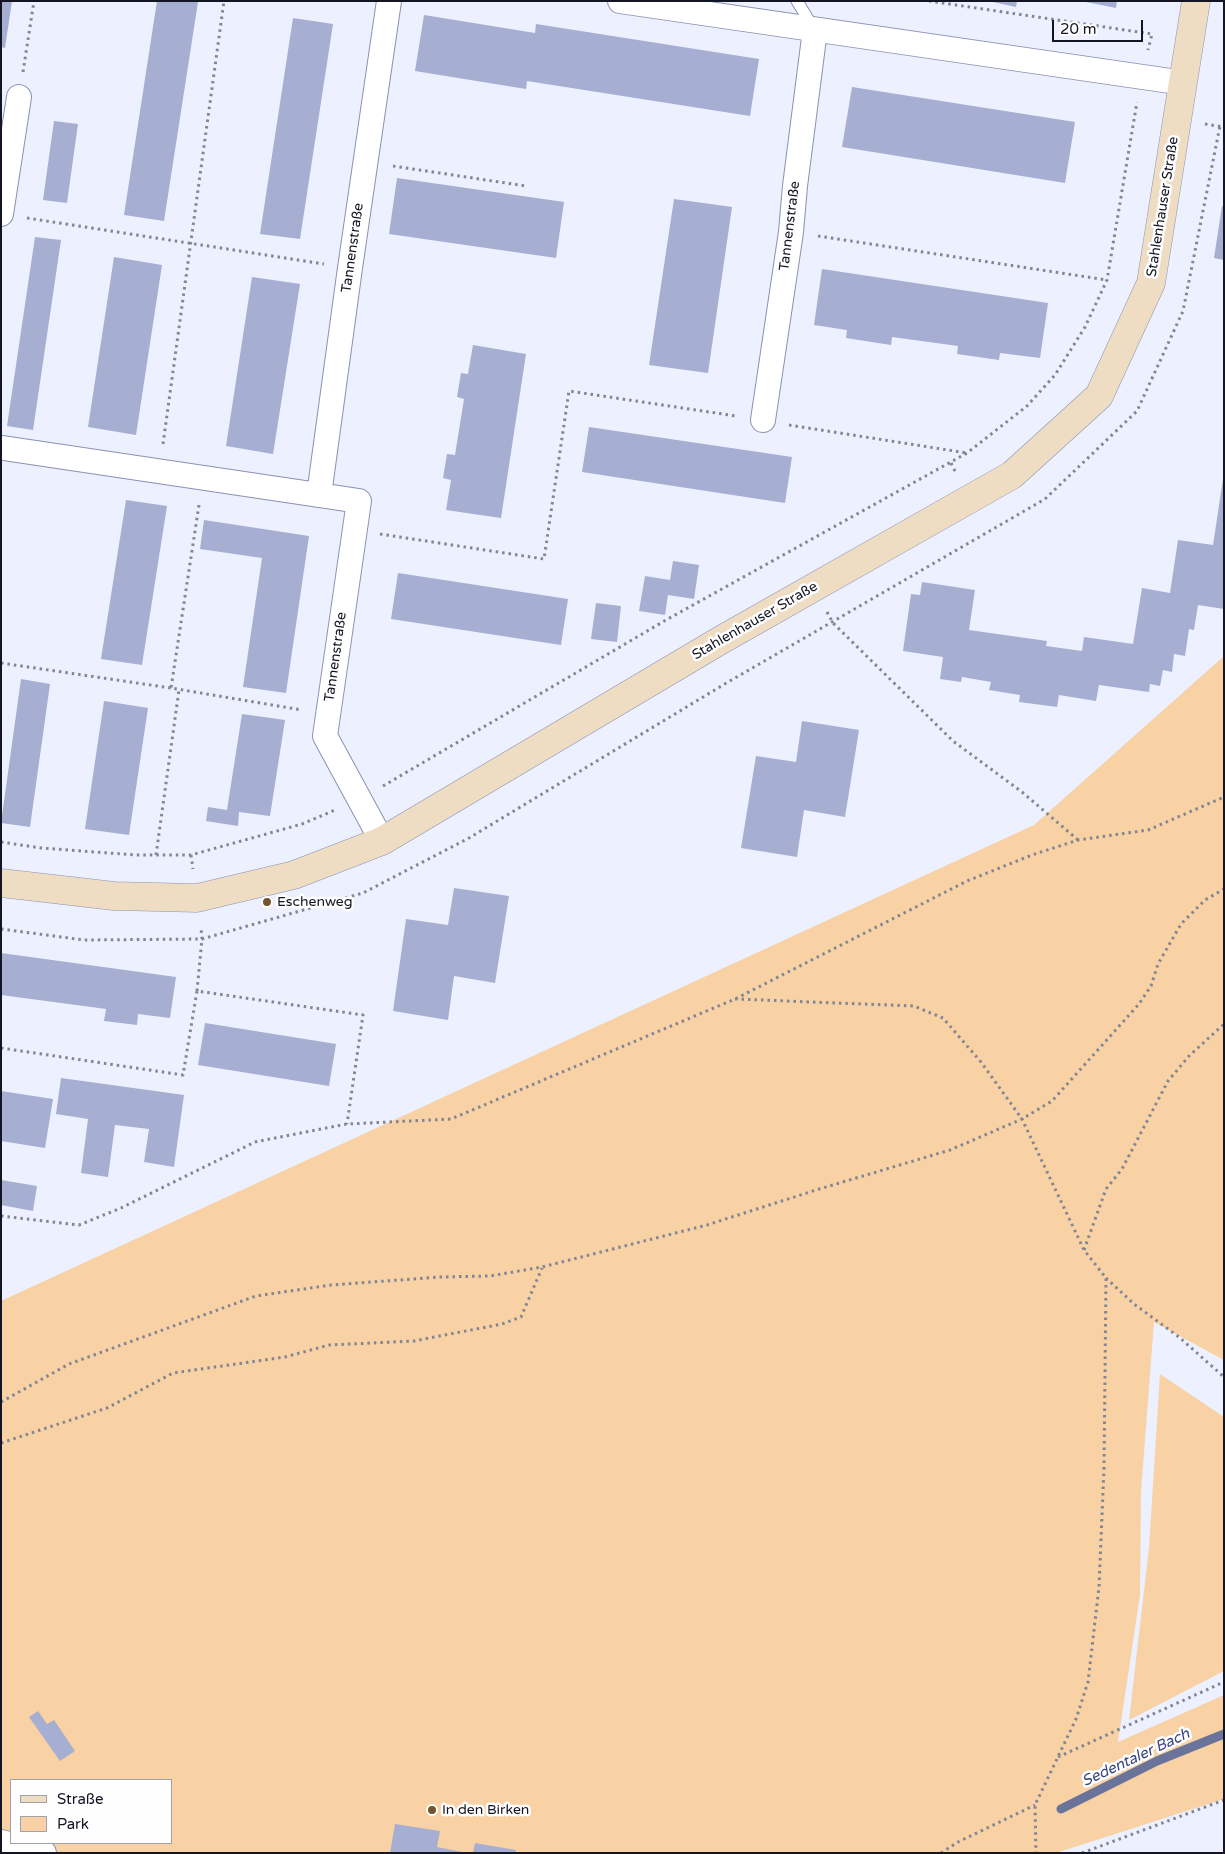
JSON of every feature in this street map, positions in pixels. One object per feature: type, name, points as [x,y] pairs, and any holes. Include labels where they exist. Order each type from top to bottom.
[{"type":"street","name":"Tannenstraße","points":[[319,495],[388,1]]},
{"type":"street","points":[[620,1],[1184,83]]},
{"type":"street","name":"Stahlenhauser Straße","points":[[1,883],[114,896],[197,898],[294,875],[382,841],[720,640],[1012,475],[1098,396],[1151,283],[1196,1]]},
{"type":"street","name":"Tannenstraße","points":[[763,420],[791,232],[815,30]]},
{"type":"street","points":[[11,216],[19,97]]},
{"type":"street","name":"Tannenstraße","points":[[2,452],[203,477],[359,501],[325,736],[382,841]]},
{"type":"street","points":[[1,1842],[44,1853]]},
{"type":"lane","points":[[797,1],[815,30]]},
{"type":"path","points":[[19,97],[34,1]]},
{"type":"path","points":[[159,471],[224,1]]},
{"type":"path","points":[[1,842],[41,848],[156,855],[191,855],[302,824],[360,800],[435,754],[666,620],[967,453],[1026,406],[1054,375],[1085,327],[1107,280],[1142,76],[1152,34],[929,1]]},
{"type":"path","points":[[365,162],[526,186]]},
{"type":"path","points":[[11,216],[350,268]]},
{"type":"path","points":[[791,232],[1107,280]]},
{"type":"path","points":[[355,530],[544,559],[569,391],[967,453]]},
{"type":"path","points":[[171,688],[203,477]]},
{"type":"path","points":[[811,589],[833,623],[954,741],[1022,792],[1078,840]]},
{"type":"path","points":[[1,663],[328,714]]},
{"type":"path","points":[[156,855],[180,690]]},
{"type":"path","points":[[1,1216],[79,1225],[121,1208],[255,1142],[347,1124],[451,1119],[735,999],[967,881],[1032,855],[1078,840],[1148,830],[1224,797]]},
{"type":"path","points":[[1,1402],[69,1364],[256,1296],[331,1284],[440,1277],[490,1276],[542,1267],[707,1225],[950,1150],[1022,1119],[1052,1102],[1139,1004],[1151,986],[1158,964],[1181,924],[1205,900],[1224,889]]},
{"type":"path","points":[[1,1048],[183,1075],[197,992],[202,939]]},
{"type":"path","points":[[197,992],[363,1015],[347,1124]]},
{"type":"path","points":[[735,999],[914,1006],[943,1018],[981,1062],[1022,1119],[1084,1250],[1106,1278],[1134,1304],[1179,1337],[1224,1377]]},
{"type":"path","points":[[1084,1250],[1106,1189],[1122,1170],[1168,1081],[1189,1056],[1224,1024]]},
{"type":"path","points":[[1,1443],[107,1408],[173,1373],[285,1357],[329,1345],[414,1342],[502,1324],[521,1317],[542,1267]]},
{"type":"path","points":[[1036,1853],[1035,1805],[1076,1719],[1088,1682],[1099,1586],[1104,1468],[1106,1278]]},
{"type":"path","points":[[1058,1758],[1224,1682]]},
{"type":"path","points":[[1082,1853],[1224,1800]]},
{"type":"path","points":[[941,1853],[958,1842],[1035,1805]]},
{"type":"green space","points":[[1224,656],[1224,1360],[1154,1322],[1141,1492],[1140,1595],[1118,1742],[1224,1695],[1224,1799],[1056,1853],[1,1853],[1,1301],[1034,825]]},
{"type":"green space","points":[[1160,1374],[1224,1417],[1224,1671],[1129,1720],[1149,1548]]},
{"type":"building","points":[[1,1],[12,1],[5,48],[1,47]]},
{"type":"building","points":[[157,1],[198,2],[164,221],[124,215]]},
{"type":"building","points":[[988,1],[1017,1],[1016,7]]},
{"type":"building","points":[[1081,1],[1117,1],[1116,8]]},
{"type":"building","points":[[424,15],[535,33],[536,24],[759,59],[750,116],[527,81],[526,89],[415,71]]},
{"type":"building","points":[[293,18],[333,24],[300,239],[260,234]]},
{"type":"building","points":[[852,87],[1075,122],[1065,183],[842,147]]},
{"type":"building","points":[[54,121],[78,124],[67,203],[43,200]]},
{"type":"building","points":[[397,178],[564,202],[556,258],[389,234]]},
{"type":"building","points":[[674,199],[732,207],[708,373],[649,365]]},
{"type":"building","points":[[1222,206],[1224,207],[1224,260],[1214,258]]},
{"type":"building","points":[[35,237],[61,240],[33,430],[7,426]]},
{"type":"building","points":[[114,257],[162,265],[136,435],[88,427]]},
{"type":"building","points":[[822,269],[1048,303],[1040,358],[1000,353],[999,360],[957,354],[958,346],[892,337],[891,345],[846,338],[847,330],[814,325]]},
{"type":"building","points":[[252,277],[300,284],[273,454],[226,446]]},
{"type":"building","points":[[473,345],[526,354],[501,518],[446,510],[451,480],[443,478],[447,454],[455,455],[464,399],[457,397],[461,373],[468,374]]},
{"type":"building","points":[[589,427],[792,457],[785,503],[582,472]]},
{"type":"building","points":[[1223,479],[1224,609],[1198,605],[1194,630],[1189,629],[1185,656],[1174,654],[1172,672],[1163,670],[1160,686],[1150,684],[1149,692],[1099,685],[1096,701],[1059,695],[1057,707],[1019,702],[1020,695],[989,690],[991,682],[962,677],[961,682],[940,679],[943,657],[903,651],[911,594],[920,595],[922,582],[975,590],[969,630],[1047,641],[1046,646],[1082,651],[1084,637],[1133,644],[1142,588],[1170,593],[1178,540],[1213,545]]},
{"type":"building","points":[[126,500],[167,506],[142,665],[101,659]]},
{"type":"building","points":[[204,520],[309,536],[286,693],[243,687],[262,558],[200,549]]},
{"type":"building","points":[[673,561],[699,565],[694,599],[668,595],[665,615],[639,611],[645,576],[670,580]]},
{"type":"building","points":[[398,573],[568,599],[561,645],[391,619]]},
{"type":"building","points":[[596,603],[621,606],[617,642],[591,639]]},
{"type":"building","points":[[21,679],[50,684],[30,827],[1,823]]},
{"type":"building","points":[[104,701],[148,708],[129,835],[85,829]]},
{"type":"building","points":[[242,714],[285,720],[270,816],[239,812],[238,826],[206,821],[208,807],[227,810]]},
{"type":"building","points":[[802,721],[859,730],[845,817],[804,810],[797,857],[741,848],[756,756],[796,762]]},
{"type":"building","points":[[454,888],[509,896],[495,983],[454,976],[448,1020],[393,1011],[406,919],[448,925]]},
{"type":"building","points":[[1,953],[176,977],[170,1018],[138,1014],[137,1025],[104,1021],[106,1009],[1,995]]},
{"type":"building","points":[[205,1023],[336,1044],[329,1086],[198,1065]]},
{"type":"building","points":[[61,1078],[184,1095],[174,1167],[144,1162],[149,1129],[115,1125],[108,1177],[81,1173],[88,1119],[56,1114]]},
{"type":"building","points":[[1,1091],[53,1099],[45,1148],[1,1141]]},
{"type":"building","points":[[1,1180],[37,1186],[33,1211],[1,1205]]},
{"type":"building","points":[[38,1711],[47,1724],[54,1720],[75,1751],[60,1761],[29,1717]]},
{"type":"building","points":[[395,1824],[440,1831],[437,1847],[467,1853],[390,1853]]},
{"type":"building","points":[[475,1843],[516,1850],[515,1853],[473,1853]]},
{"type":"waterway","name":"Sedentaler Bach","points":[[1061,1809],[1157,1761],[1224,1734]]},
{"type":"place","name":"Eschenweg","points":[[267,902]]},
{"type":"place","name":"In den Birken","points":[[432,1810]]}]
